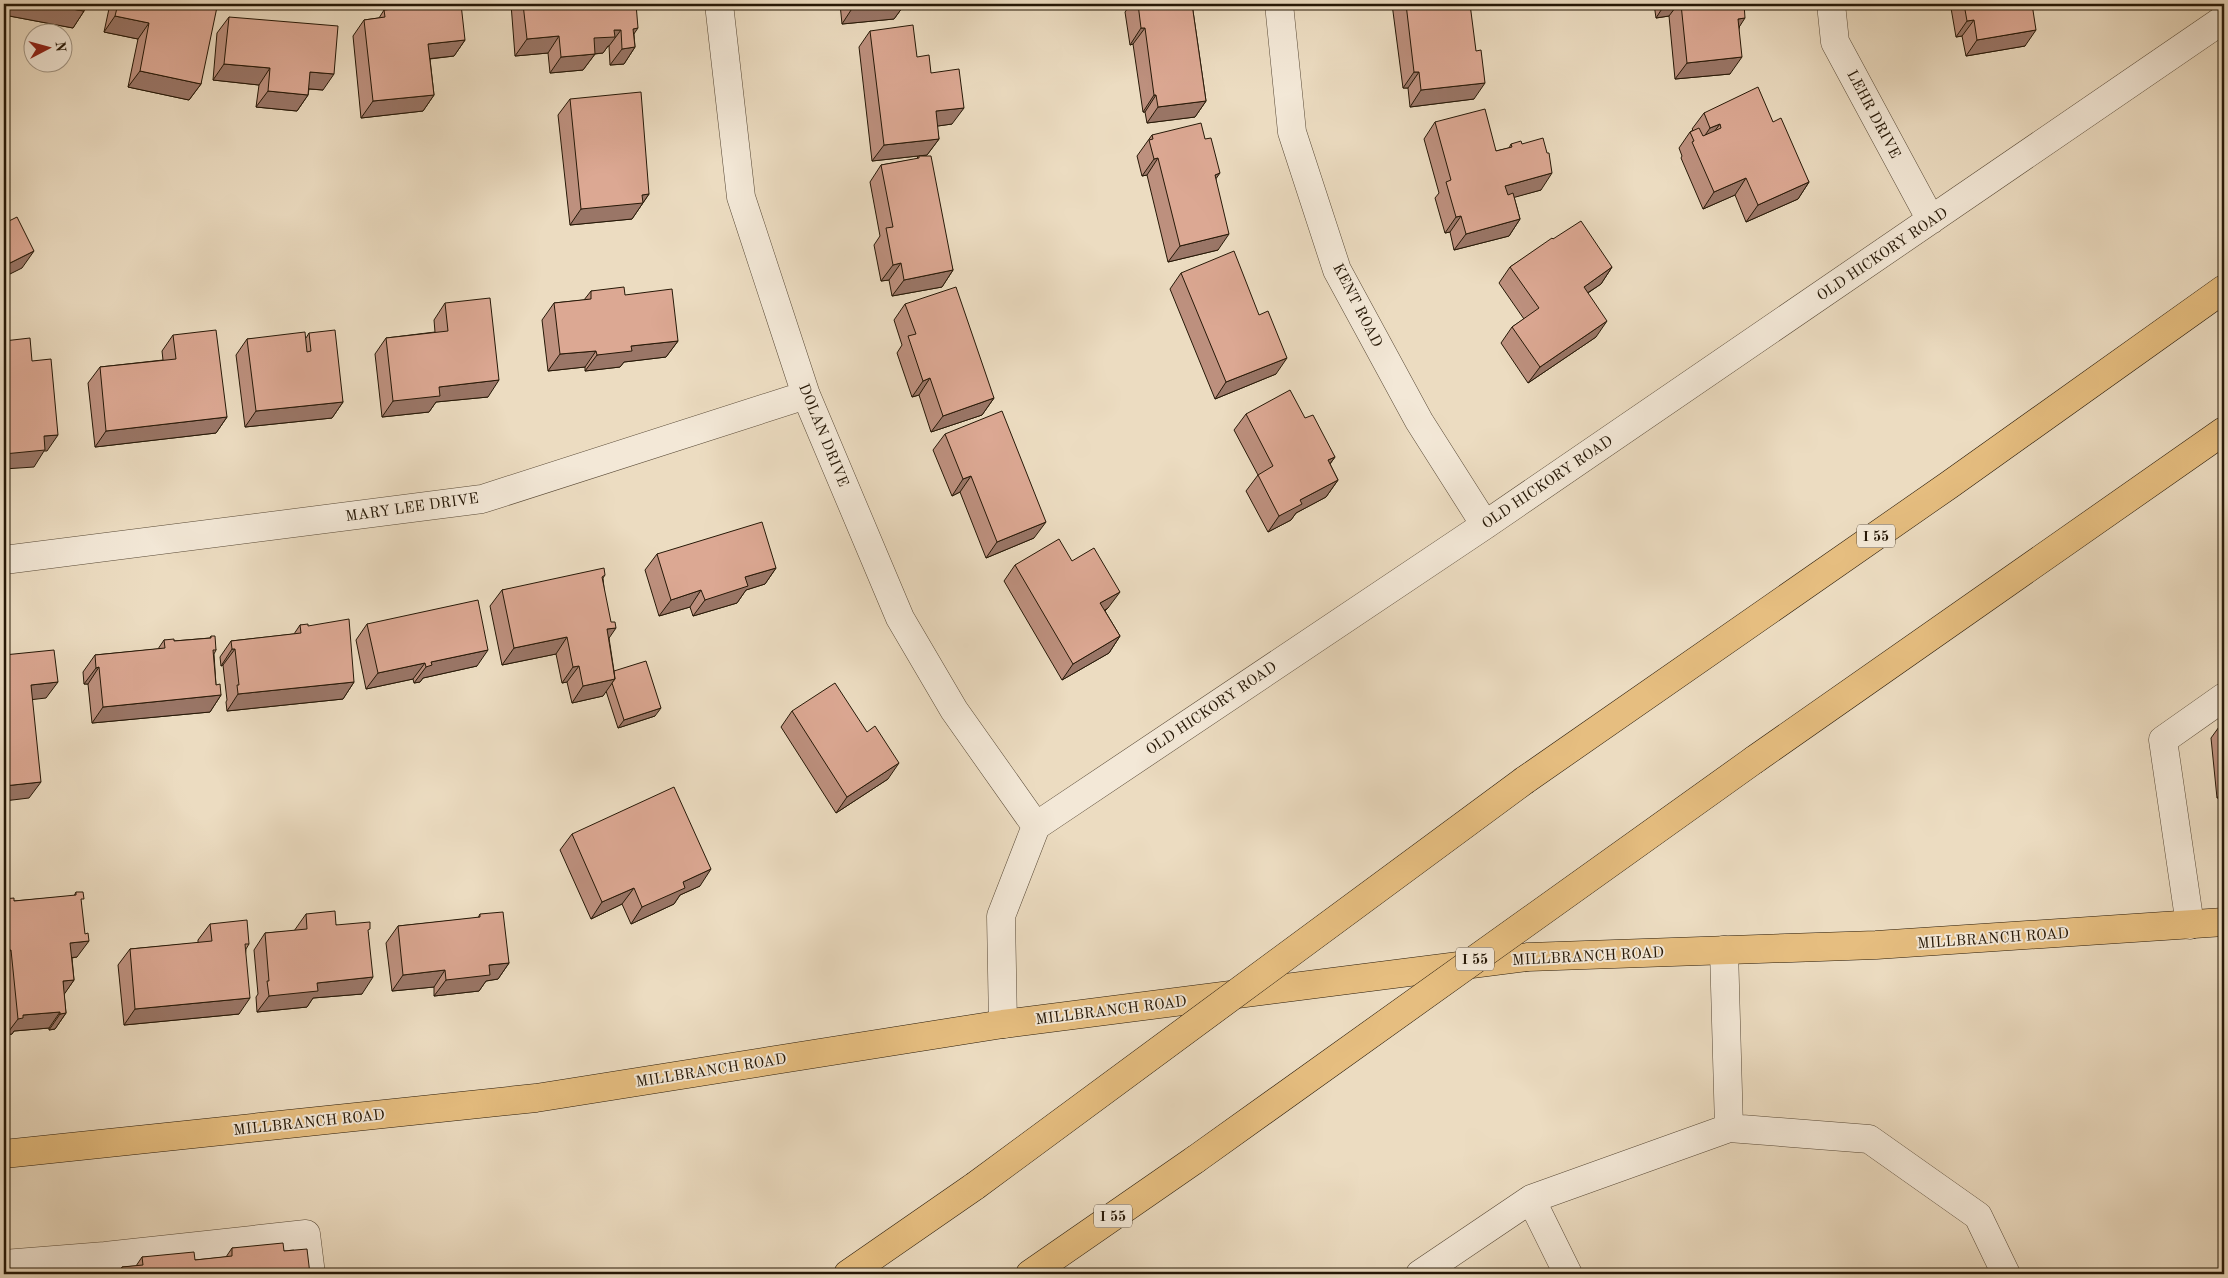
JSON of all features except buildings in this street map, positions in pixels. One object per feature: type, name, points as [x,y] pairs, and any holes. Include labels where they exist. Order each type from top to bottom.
[{"type":"main road","name":"I 55","points":[[848,1274],[975,1186],[1525,780],[1949,486],[2224,289]]},
{"type":"main road","name":"I 55","points":[[1030,1274],[1196,1159],[1754,760],[2224,431]]},
{"type":"main road","name":"MILLBRANCH ROAD","points":[[4,1154],[536,1098],[1003,1024],[1528,957],[1876,945],[2224,922]]},
{"type":"street","name":"DOLAN DRIVE","points":[[718,4],[741,197],[806,395],[900,618],[954,710],[1036,826]]},
{"type":"street","name":"KENT ROAD","points":[[1279,4],[1292,132],[1337,270],[1418,421],[1485,525]]},
{"type":"street","name":"LEHR DRIVE","points":[[1831,4],[1835,42],[1931,220]]},
{"type":"street","name":"OLD HICKORY ROAD","points":[[1036,826],[1485,525],[2224,19]]},
{"type":"street","name":"MARY LEE DRIVE","points":[[4,560],[482,499],[806,395]]},
{"type":"street","points":[[2190,924],[2163,740],[2224,697]]},
{"type":"street","points":[[1003,1024],[1001,916],[1036,826]]},
{"type":"street","points":[[1724,950],[1729,1128]]},
{"type":"street","points":[[1420,1274],[1531,1199],[1729,1128],[1869,1139],[1978,1216],[2006,1274]]},
{"type":"street","points":[[1531,1199],[1568,1274]]},
{"type":"street","points":[[4,1264],[106,1256],[306,1234],[311,1274]]}]
